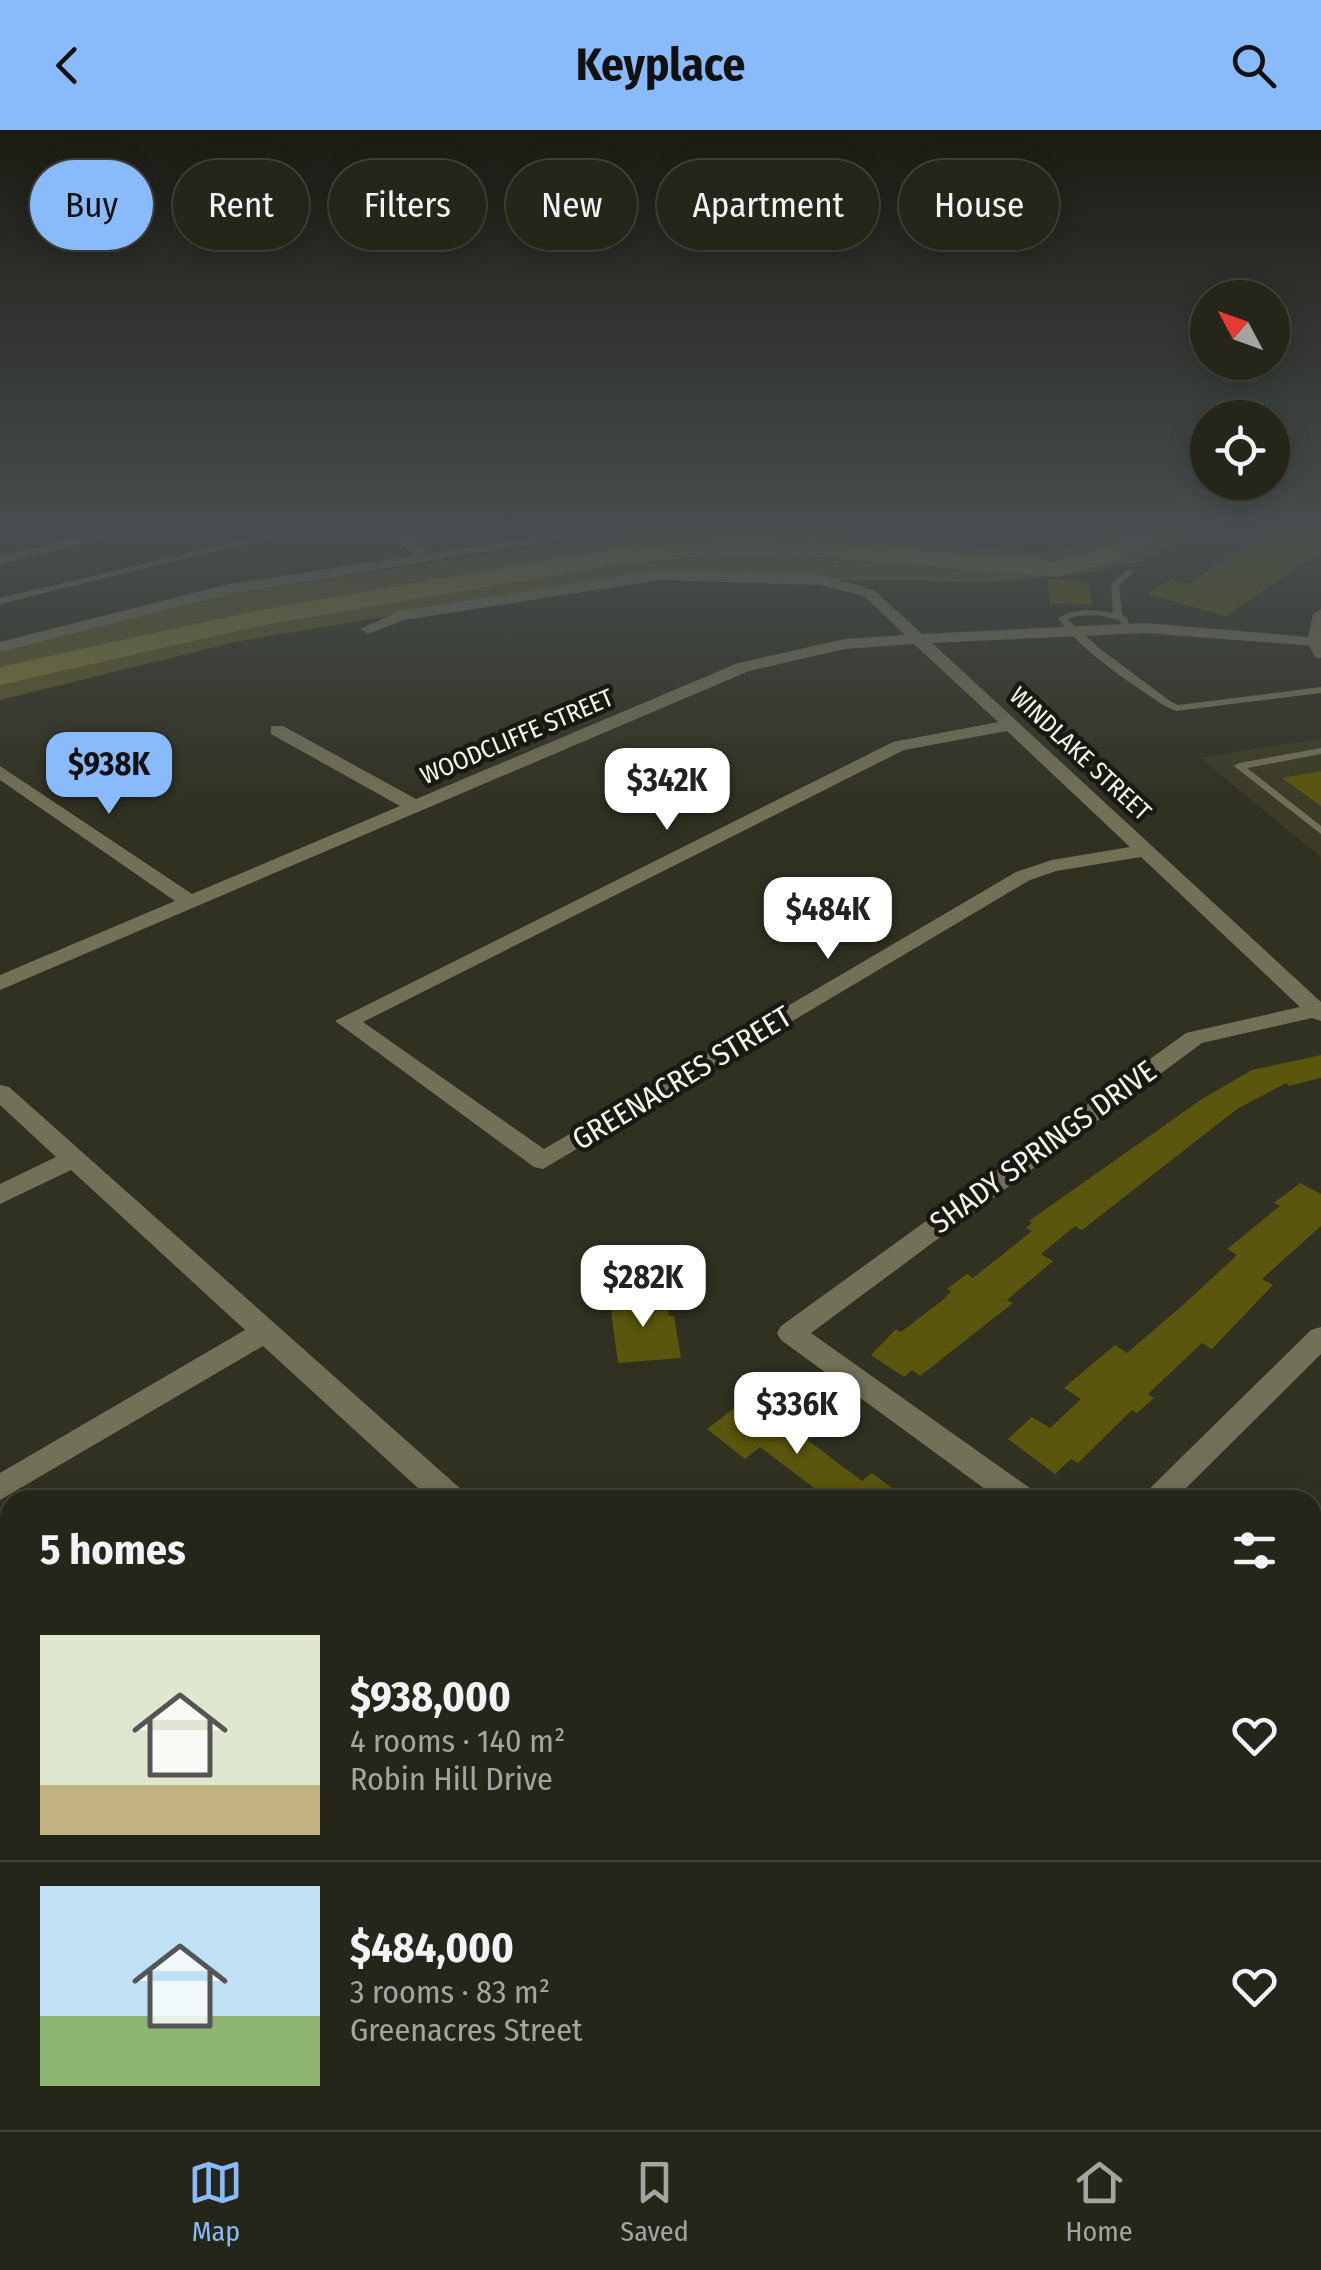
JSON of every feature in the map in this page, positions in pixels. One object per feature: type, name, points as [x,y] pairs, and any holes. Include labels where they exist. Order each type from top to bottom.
[{"type":"street","points":[[0,647],[101,621]]},
{"type":"street","name":"WINDLAKE STREET","points":[[368,629],[387,621]]},
{"type":"street","name":"WINDLAKE STREET","points":[[903,621],[1319,1012]]},
{"type":"street","name":"WOODCLIFFE STREET","points":[[0,983],[762,661],[833,646],[1122,622],[1319,645]]},
{"type":"street","name":"GREENACRES STREET","points":[[1013,725],[899,746],[347,1020],[543,1161],[1023,876],[1052,866],[1145,850]]},
{"type":"street","points":[[278,730],[416,807]]},
{"type":"street","points":[[0,772],[190,902]]},
{"type":"street","name":"SHADY SPRINGS DRIVE","points":[[1009,1490],[791,1333],[1194,1038],[1319,1012]]},
{"type":"street","points":[[0,1092],[441,1490]]},
{"type":"street","points":[[0,1195],[74,1158]]},
{"type":"street","points":[[0,1488],[265,1331]]},
{"type":"street","points":[[1164,1490],[1321,1337]]},
{"type":"lane","points":[[1066,628],[1176,708],[1321,690]]},
{"type":"lane","points":[[1321,751],[1238,766],[1321,831]]},
{"type":"shaded area","points":[[118,621],[358,621],[235,642],[0,700],[0,678],[96,648],[0,667],[0,652]]},
{"type":"shaded area","points":[[1321,738],[1321,857],[1200,758]]},
{"type":"building","points":[[1321,771],[1321,806],[1282,778]]},
{"type":"building","points":[[1321,1055],[1321,1078],[1289,1086],[1286,1083],[1237,1109],[1082,1230],[1075,1226],[1041,1254],[1053,1261],[1007,1300],[1013,1303],[920,1376],[912,1370],[904,1377],[871,1355],[896,1329],[901,1332],[944,1299],[951,1291],[947,1289],[967,1274],[973,1278],[1032,1231],[1026,1228],[1032,1223],[1029,1221],[1202,1099],[1252,1070]]},
{"type":"building","points":[[1300,1183],[1321,1194],[1321,1226],[1262,1279],[1273,1285],[1212,1349],[1202,1343],[1148,1394],[1154,1398],[1137,1413],[1132,1410],[1078,1463],[1071,1459],[1055,1474],[1008,1439],[1032,1417],[1050,1428],[1081,1399],[1064,1388],[1115,1345],[1127,1353],[1183,1305],[1237,1255],[1227,1249],[1280,1206],[1274,1203]]},
{"type":"building","points":[[646,1293],[649,1308],[667,1306],[669,1316],[674,1316],[681,1358],[618,1363],[609,1296]]},
{"type":"building","points":[[743,1401],[791,1437],[797,1432],[862,1481],[872,1473],[895,1490],[817,1490],[760,1447],[745,1459],[707,1429]]},
{"type":"waterway","points":[[0,676],[244,621]]}]
